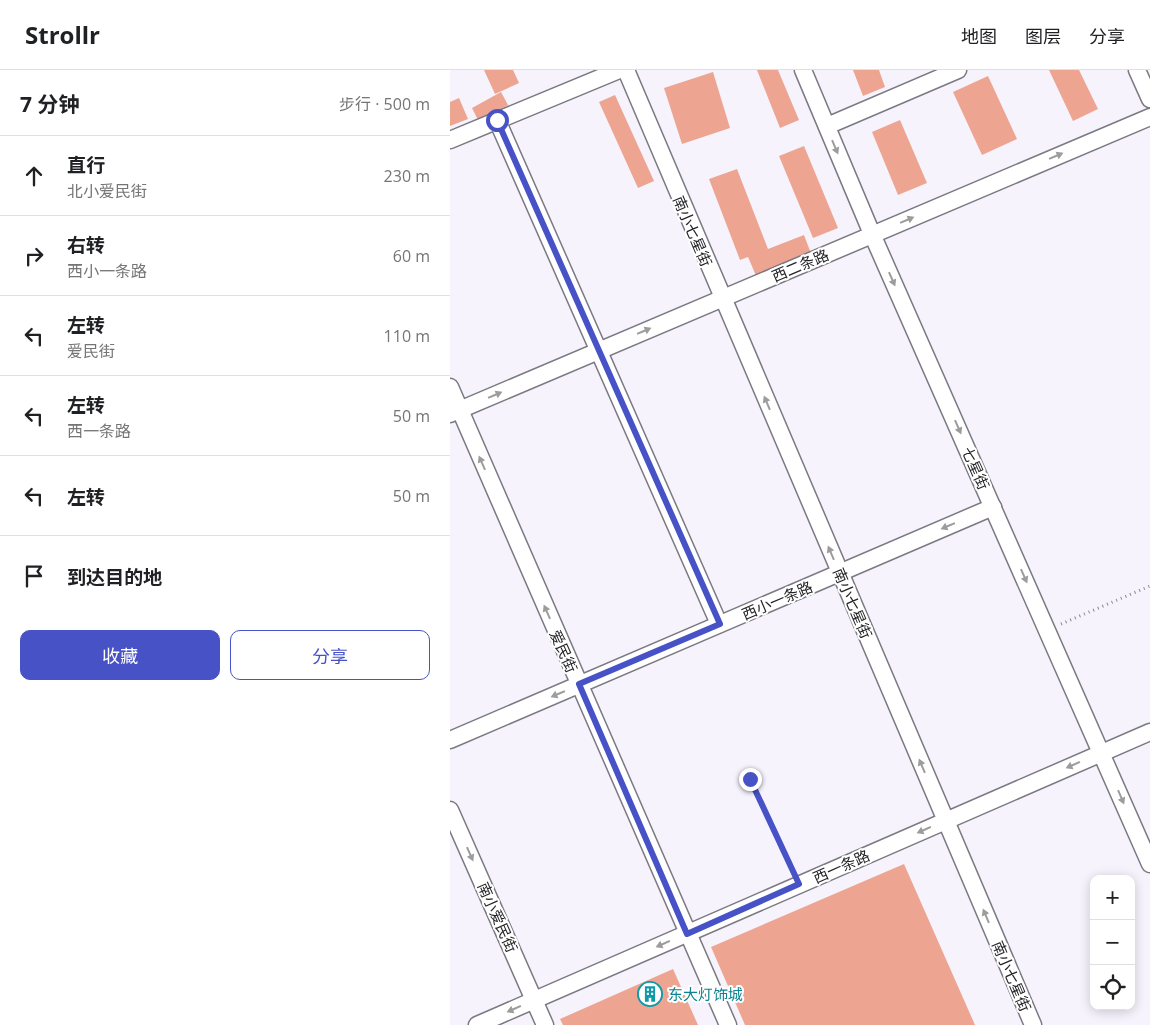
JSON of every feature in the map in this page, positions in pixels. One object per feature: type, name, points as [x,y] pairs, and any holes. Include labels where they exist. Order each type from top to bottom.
[{"type":"street","points":[[450,140],[619,70]]},
{"type":"street","name":"南小七星街","points":[[626,70],[1033,1025]]},
{"type":"street","name":"七星街","points":[[803,70],[872,234],[1150,864]]},
{"type":"street","points":[[827,126],[958,70]]},
{"type":"street","points":[[1137,70],[1150,99]]},
{"type":"street","name":"西二条路","points":[[454,412],[1150,117]]},
{"type":"street","points":[[497,120],[720,624]]},
{"type":"street","name":"爱民街","points":[[450,387],[454,412],[579,684],[728,1025]]},
{"type":"street","name":"西小一条路","points":[[450,740],[993,507]]},
{"type":"street","name":"西一条路","points":[[477,1025],[1150,732]]},
{"type":"street","name":"南小爱民街","points":[[450,810],[545,1025]]},
{"type":"path","points":[[1048,630],[1150,586]]},
{"type":"path","points":[[750,779],[799,884]]},
{"type":"building","points":[[484,70],[513,70],[519,83],[495,94]]},
{"type":"building","points":[[757,70],[778,70],[799,120],[780,128]]},
{"type":"building","points":[[853,70],[879,70],[885,87],[863,96]]},
{"type":"building","points":[[1049,70],[1079,70],[1098,109],[1073,121]]},
{"type":"building","points":[[713,72],[730,128],[682,144],[664,88]]},
{"type":"building","points":[[988,76],[1017,139],[982,155],[953,92]]},
{"type":"building","points":[[501,92],[508,105],[478,120],[472,108]]},
{"type":"building","points":[[615,95],[654,181],[638,188],[599,102]]},
{"type":"building","points":[[459,98],[468,119],[450,126],[450,102]]},
{"type":"building","points":[[900,120],[927,183],[898,195],[872,132]]},
{"type":"building","points":[[804,146],[838,228],[813,238],[779,156]]},
{"type":"building","points":[[737,169],[768,249],[804,235],[812,256],[757,278],[748,257],[740,260],[709,179]]},
{"type":"building","points":[[904,864],[975,1025],[745,1025],[711,947]]},
{"type":"building","name":"东大灯饰城","points":[[673,969],[698,1025],[563,1025],[560,1019]]},
{"type":"place","name":"东大灯饰城","points":[[650,994]]},
{"type":"route","points":[[497,120],[720,624],[579,684],[687,934],[799,884],[750,779]]}]
